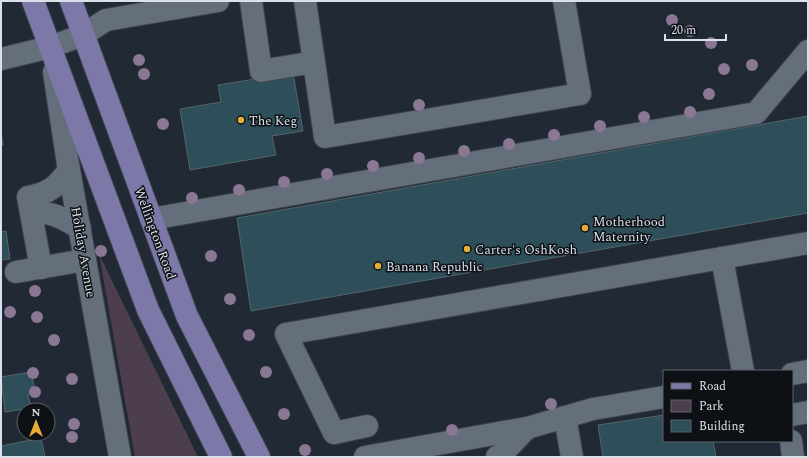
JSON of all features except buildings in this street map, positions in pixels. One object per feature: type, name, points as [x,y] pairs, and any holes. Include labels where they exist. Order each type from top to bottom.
[{"type":"main road","points":[[33,1],[148,310],[221,457]]},
{"type":"main road","name":"Wellington Road","points":[[71,1],[187,316],[259,457]]},
{"type":"street","points":[[1,59],[50,47],[83,35],[106,20],[218,1]]},
{"type":"street","points":[[251,1],[261,72],[314,62]]},
{"type":"street","points":[[305,1],[325,137],[580,94],[564,1]]},
{"type":"street","name":"Holiday Avenue","points":[[50,47],[69,170],[120,457]]},
{"type":"street","points":[[151,219],[756,113],[808,50]]},
{"type":"street","points":[[30,205],[46,192],[53,189],[69,170]]},
{"type":"street","points":[[30,205],[53,214],[80,228]]},
{"type":"street","points":[[30,205],[41,268]]},
{"type":"street","points":[[367,426],[334,433],[286,334],[808,243]]},
{"type":"street","points":[[722,258],[743,370]]},
{"type":"street","points":[[16,272],[85,260]]},
{"type":"street","points":[[793,374],[808,371]]},
{"type":"street","points":[[365,457],[527,428],[593,409],[663,397]]},
{"type":"street","points":[[793,415],[808,412]]},
{"type":"street","points":[[565,417],[572,457]]},
{"type":"street","points":[[497,457],[503,453],[527,428]]},
{"type":"street","points":[[792,442],[793,457]]},
{"type":"green space","points":[[99,254],[198,457],[135,457]]},
{"type":"place","name":"The Keg","points":[[241,120]]},
{"type":"place","name":"Motherhood Maternity","points":[[585,228]]},
{"type":"place","name":"Carter's OshKosh","points":[[467,249]]},
{"type":"place","name":"Banana Republic","points":[[378,266]]}]
